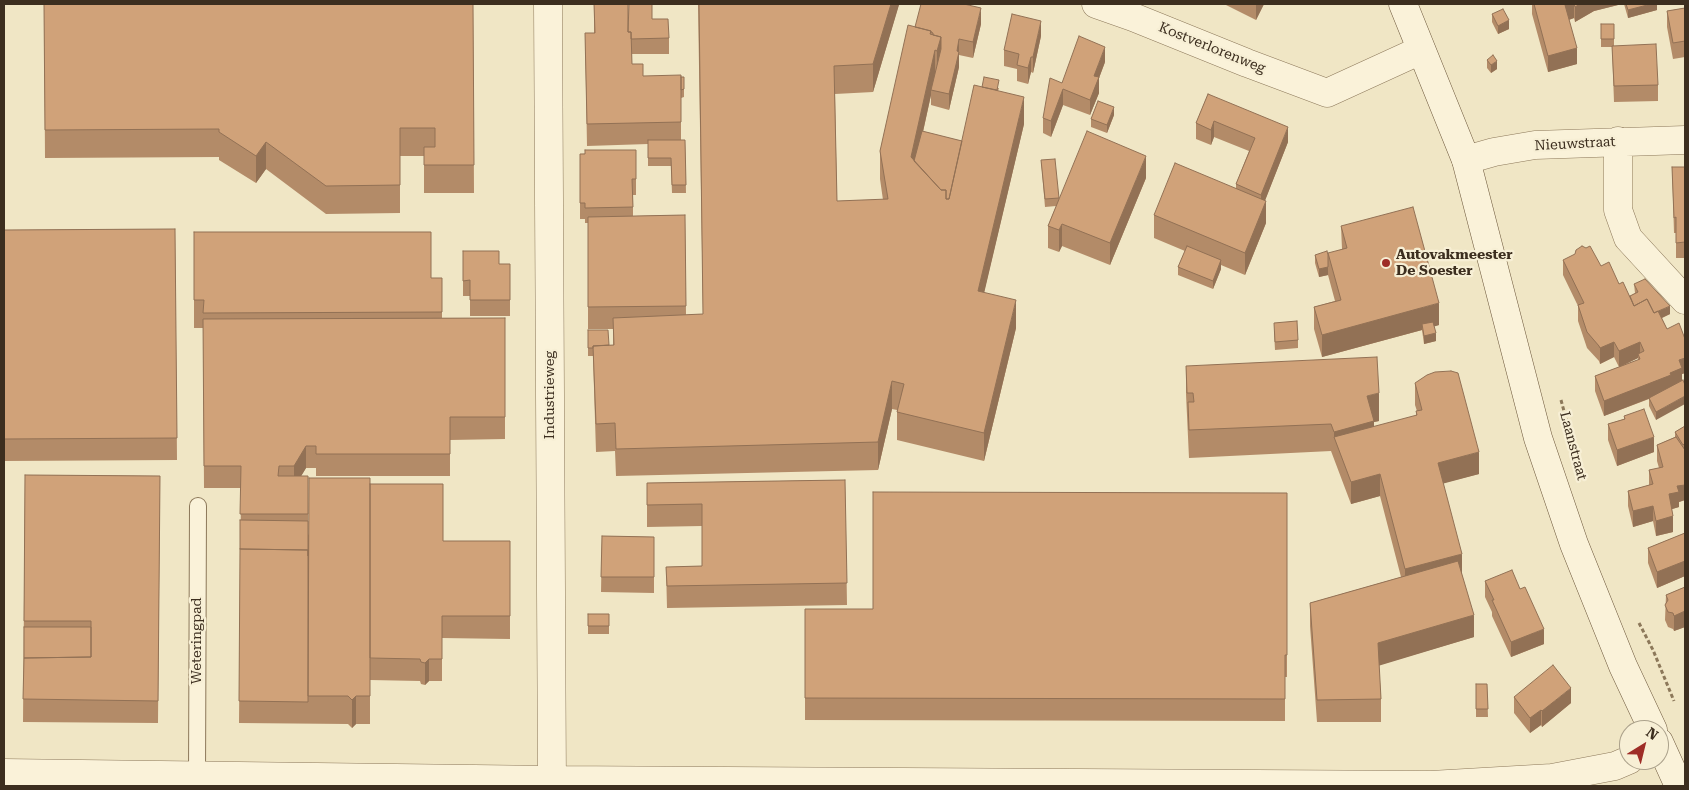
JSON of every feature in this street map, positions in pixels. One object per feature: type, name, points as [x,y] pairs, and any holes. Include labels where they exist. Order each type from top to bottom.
[{"type":"street","name":"Industrieweg","points":[[548,4],[552,783]]},
{"type":"street","name":"Kostverlorenweg","points":[[1096,4],[1327,93],[1421,50]]},
{"type":"street","name":"Laanstraat","points":[[1403,4],[1466,160],[1538,438],[1574,544],[1623,666],[1649,720]]},
{"type":"street","name":"Nieuwstraat","points":[[1466,160],[1494,152],[1535,145],[1685,140]]},
{"type":"street","points":[[1618,141],[1618,210],[1628,238],[1685,300]]},
{"type":"street","points":[[4,774],[552,783],[1431,785],[1543,778],[1619,764]]},
{"type":"street","name":"Laanstraat","points":[[1669,764],[1679,786]]},
{"type":"lane","name":"Weteringpad","points":[[197,776],[198,506]]},
{"type":"path","name":"Laanstraat","points":[[1559,392],[1572,440]]},
{"type":"path","points":[[1636,615],[1653,650],[1674,702]]},
{"type":"building","points":[[44,4],[473,4],[474,165],[424,165],[424,147],[435,147],[435,128],[400,128],[400,185],[326,186],[266,142],[256,156],[219,132],[219,129],[45,130]]},
{"type":"building","points":[[594,4],[628,4],[628,32],[631,32],[632,64],[643,64],[643,76],[681,75],[681,122],[587,124],[585,33],[595,33]]},
{"type":"building","points":[[629,4],[652,4],[652,19],[668,19],[669,38],[631,39],[631,32],[628,32]]},
{"type":"building","points":[[699,4],[891,4],[873,64],[834,66],[837,201],[888,199],[880,151],[908,25],[931,31],[930,34],[941,37],[937,51],[935,50],[911,157],[941,190],[946,190],[946,199],[949,199],[974,85],[1024,97],[978,291],[1016,300],[984,433],[897,412],[904,384],[892,381],[878,442],[616,449],[615,423],[596,424],[593,346],[614,345],[613,318],[703,314]]},
{"type":"building","points":[[921,4],[964,4],[981,8],[973,42],[959,39],[957,51],[959,52],[949,94],[931,90],[941,49],[941,37],[933,35],[931,31],[915,27]]},
{"type":"building","points":[[1534,4],[1571,4],[1565,5],[1577,48],[1548,56]]},
{"type":"building","points":[[1626,4],[1651,4],[1628,10]]},
{"type":"building","points":[[1685,8],[1685,41],[1673,43],[1667,11]]},
{"type":"building","points":[[1503,9],[1509,20],[1498,26],[1492,14]]},
{"type":"building","points":[[1012,14],[1041,21],[1033,57],[1031,57],[1028,68],[1017,65],[1019,54],[1004,50]]},
{"type":"building","points":[[1601,24],[1614,24],[1614,39],[1601,39]]},
{"type":"building","points":[[1079,36],[1105,47],[1094,76],[1099,77],[1090,100],[1063,89],[1051,121],[1043,118],[1050,78],[1062,83]]},
{"type":"building","points":[[1656,44],[1658,85],[1614,86],[1612,46]]},
{"type":"building","points":[[1493,55],[1497,61],[1491,65],[1487,60]]},
{"type":"building","points":[[681,77],[684,77],[684,89],[681,90]]},
{"type":"building","points":[[984,77],[999,80],[997,90],[982,87]]},
{"type":"building","points":[[1208,94],[1288,127],[1261,195],[1236,184],[1255,138],[1214,121],[1211,130],[1196,123]]},
{"type":"building","points":[[1098,101],[1114,107],[1107,125],[1091,119]]},
{"type":"building","points":[[922,131],[962,141],[949,199],[946,199],[946,190],[941,190],[914,161]]},
{"type":"building","points":[[1087,131],[1146,156],[1110,243],[1062,224],[1059,230],[1048,226]]},
{"type":"building","points":[[648,140],[685,140],[686,185],[672,185],[671,158],[648,158]]},
{"type":"building","points":[[585,150],[636,150],[636,179],[632,179],[633,207],[585,208],[585,203],[580,203],[580,154],[585,154]]},
{"type":"building","points":[[1055,159],[1059,198],[1045,199],[1041,160]]},
{"type":"building","points":[[1175,163],[1266,201],[1245,253],[1154,215]]},
{"type":"building","points":[[1672,167],[1685,167],[1685,242],[1676,243]]},
{"type":"building","points":[[1413,207],[1439,303],[1322,335],[1314,307],[1341,300],[1328,253],[1347,248],[1341,226]]},
{"type":"building","points":[[685,215],[686,306],[588,307],[588,217]]},
{"type":"building","points":[[175,229],[177,438],[4,439],[4,230]]},
{"type":"building","points":[[194,232],[431,232],[431,278],[442,278],[442,312],[203,313],[204,300],[194,300]]},
{"type":"building","points":[[1187,246],[1221,260],[1213,281],[1178,267]]},
{"type":"building","points":[[1582,246],[1586,248],[1590,246],[1601,266],[1609,262],[1619,284],[1623,282],[1634,306],[1647,299],[1654,313],[1658,311],[1667,329],[1679,323],[1685,339],[1685,358],[1679,360],[1682,368],[1670,373],[1671,375],[1604,401],[1595,376],[1640,359],[1638,354],[1644,351],[1640,342],[1619,351],[1614,342],[1600,348],[1587,332],[1578,305],[1584,303],[1563,260],[1575,254],[1576,250]]},
{"type":"building","points":[[463,251],[499,251],[499,264],[510,264],[510,300],[470,300],[470,280],[463,281]]},
{"type":"building","points":[[1327,251],[1328,267],[1319,269],[1315,255]]},
{"type":"building","points":[[1645,279],[1670,306],[1654,313],[1647,299],[1634,306],[1630,296],[1638,292],[1634,284]]},
{"type":"building","points":[[505,318],[505,417],[450,417],[450,454],[316,454],[316,446],[306,446],[294,466],[279,466],[278,476],[308,476],[308,514],[240,514],[241,466],[204,466],[203,319]]},
{"type":"building","points":[[1297,321],[1298,340],[1275,342],[1274,323]]},
{"type":"building","points":[[1433,322],[1436,333],[1424,336],[1422,324]]},
{"type":"building","points":[[588,330],[608,330],[609,345],[588,348]]},
{"type":"building","points":[[1377,357],[1379,393],[1367,396],[1374,421],[1334,432],[1331,424],[1189,430],[1188,402],[1194,402],[1193,393],[1187,393],[1186,366]]},
{"type":"building","points":[[1451,371],[1458,373],[1479,452],[1438,463],[1462,554],[1405,569],[1380,474],[1351,482],[1334,437],[1417,415],[1416,411],[1422,410],[1415,383],[1435,372]]},
{"type":"building","points":[[1683,380],[1685,396],[1656,412],[1649,398]]},
{"type":"building","points":[[1644,409],[1654,437],[1617,450],[1608,424],[1625,419],[1624,416]]},
{"type":"building","points":[[1685,426],[1685,443],[1683,445],[1675,432]]},
{"type":"building","points":[[1676,437],[1685,450],[1685,485],[1677,486],[1679,492],[1669,494],[1673,516],[1656,521],[1653,506],[1633,511],[1628,491],[1653,484],[1649,470],[1663,467],[1657,445]]},
{"type":"building","points":[[25,475],[160,476],[158,701],[23,699],[24,658],[91,657],[91,621],[24,621]]},
{"type":"building","points":[[309,478],[370,478],[370,696],[356,696],[352,700],[348,696],[308,696]]},
{"type":"building","points":[[845,480],[847,583],[667,586],[666,567],[702,566],[702,504],[647,505],[647,483]]},
{"type":"building","points":[[370,484],[443,484],[443,541],[510,541],[510,616],[442,616],[442,659],[429,659],[425,663],[421,662],[420,659],[370,658]]},
{"type":"building","points":[[873,492],[1287,493],[1287,655],[1285,655],[1285,699],[805,698],[805,609],[873,609]]},
{"type":"building","points":[[240,520],[308,521],[308,550],[240,549]]},
{"type":"building","points":[[1685,533],[1685,561],[1657,572],[1648,548]]},
{"type":"building","points":[[602,536],[654,537],[654,577],[601,577]]},
{"type":"building","points":[[240,549],[308,550],[308,702],[239,701]]},
{"type":"building","points":[[1458,561],[1474,615],[1378,643],[1381,699],[1317,700],[1310,603]]},
{"type":"building","points":[[1512,570],[1520,589],[1525,587],[1544,629],[1511,642],[1485,581]]},
{"type":"building","points":[[1685,587],[1685,611],[1674,616],[1673,613],[1668,612],[1665,605],[1668,600],[1666,595]]},
{"type":"building","points":[[588,614],[609,614],[609,626],[588,626]]},
{"type":"building","points":[[24,627],[91,627],[91,657],[24,658]]},
{"type":"building","points":[[1553,665],[1571,688],[1530,718],[1514,697]]},
{"type":"building","points":[[1476,684],[1487,684],[1488,709],[1476,709]]},
{"type":"place","name":"Autovakmeester De Soester","points":[[1386,263]]}]
